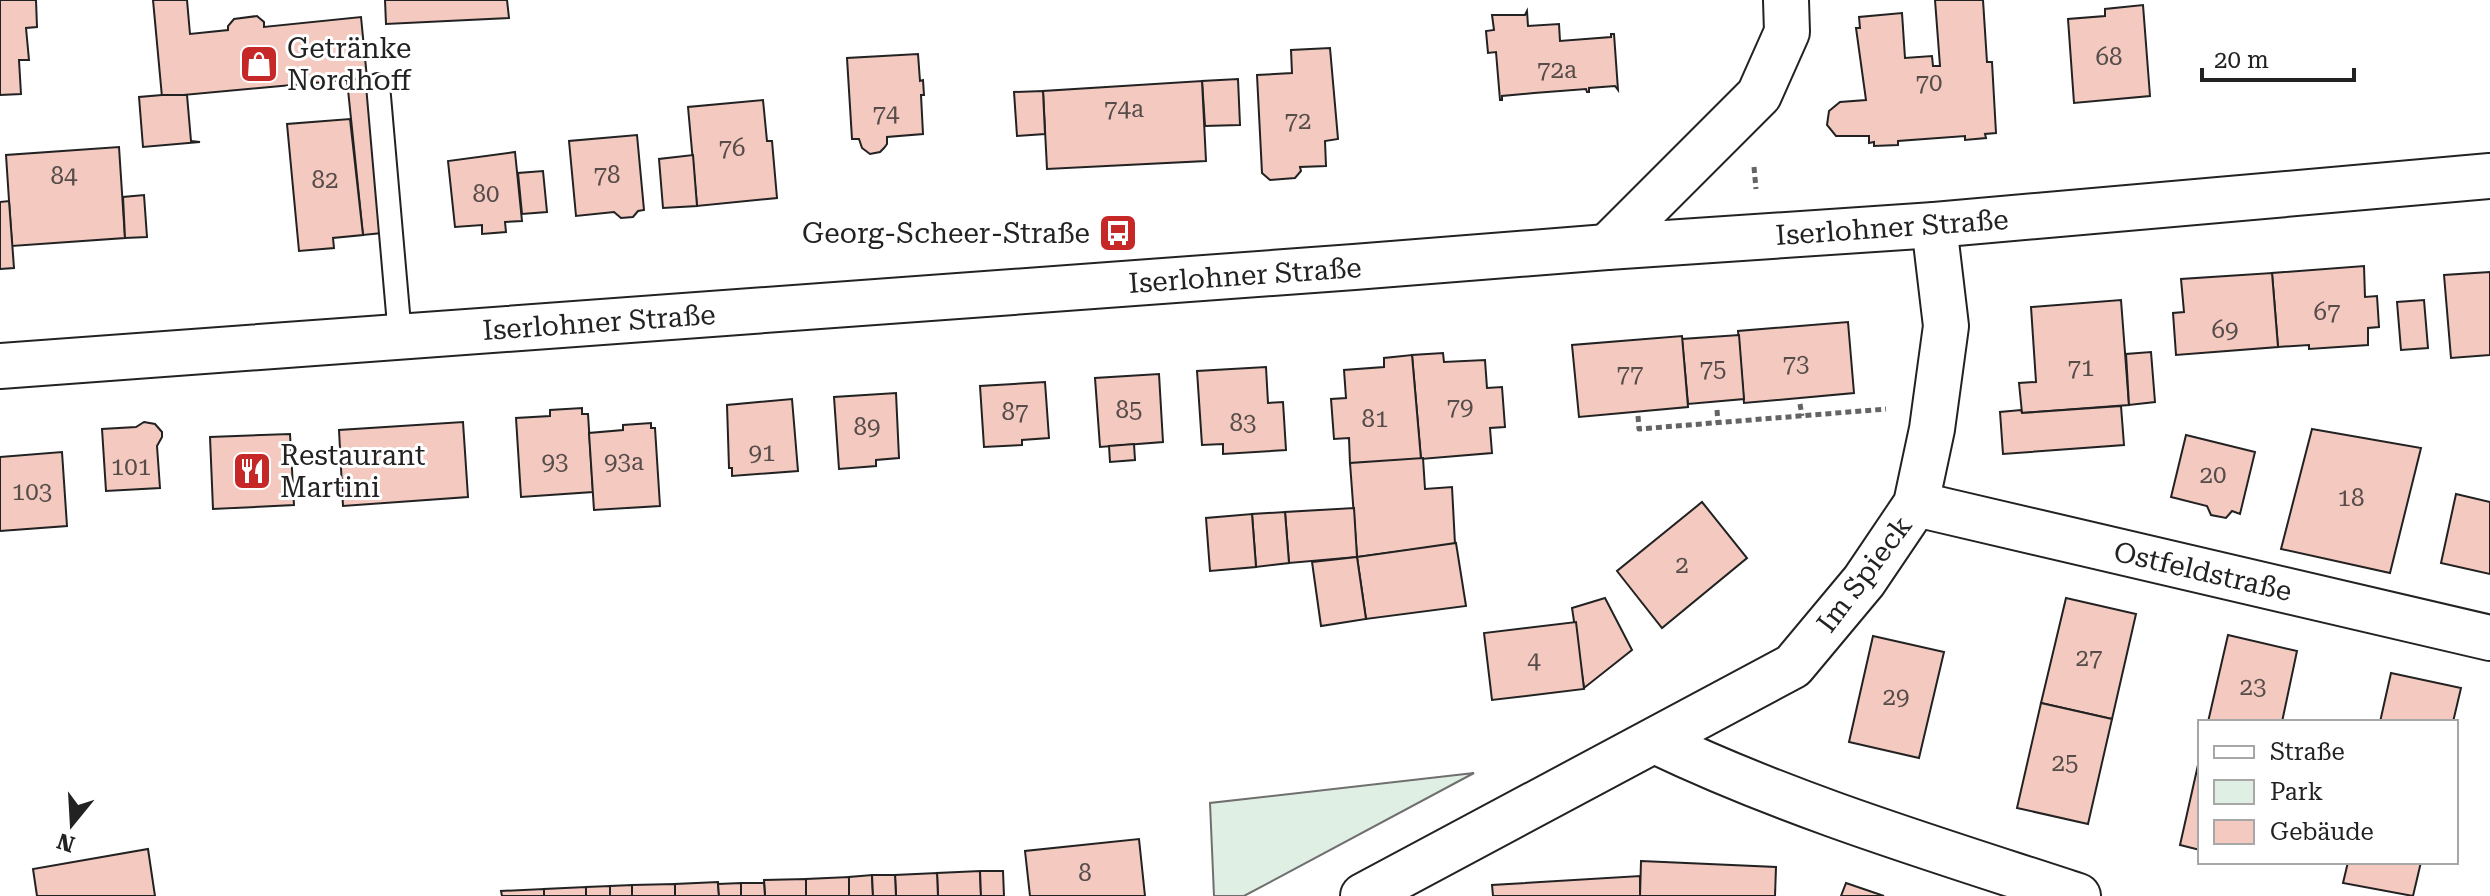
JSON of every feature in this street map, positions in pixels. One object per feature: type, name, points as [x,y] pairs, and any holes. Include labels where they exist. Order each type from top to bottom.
[{"type":"main road","points":[[1607,247],[1759,95],[1787,32],[1786,0]]},
{"type":"main road","name":"Iserlohner Straße","points":[[0,366],[1934,225],[2490,176]]},
{"type":"main road","name":"Im Spieck","points":[[1363,896],[1793,666],[1864,581],[1916,504],[1935,406],[1946,326],[1934,225]]},
{"type":"main road","name":"Ostfeldstraße","points":[[1916,504],[2490,638]]},
{"type":"main road","points":[[1655,741],[1712,768],[1840,819],[2078,896]]},
{"type":"lane","points":[[378,85],[400,336]]},
{"type":"path","points":[[1754,168],[1755,182]]},
{"type":"path","points":[[1800,404],[1802,416]]},
{"type":"path","points":[[1638,416],[1639,429],[1935,406]]},
{"type":"path","points":[[1717,410],[1718,423]]},
{"type":"green space","points":[[1474,773],[1244,896],[1214,896],[1210,803]]},
{"type":"building","points":[[0,0],[36,0],[37,27],[26,28],[29,60],[19,60],[21,94],[0,95]]},
{"type":"building","points":[[153,0],[187,0],[190,34],[228,30],[234,19],[257,16],[264,22],[264,27],[361,17],[367,78],[162,97]]},
{"type":"building","points":[[385,0],[507,0],[509,18],[386,24]]},
{"type":"building","points":[[1935,0],[1983,0],[1987,62],[1992,62],[1996,133],[1985,134],[1986,138],[1965,140],[1965,136],[1874,146],[1874,142],[1869,143],[1869,136],[1836,136],[1827,125],[1829,111],[1840,102],[1866,100],[1856,28],[1860,28],[1859,17],[1902,13],[1905,58],[1932,56],[1933,66],[1940,66]]},
{"type":"building","points":[[2143,5],[2150,96],[2074,103],[2068,19],[2105,16],[2105,9]]},
{"type":"building","points":[[1527,11],[1528,26],[1559,24],[1560,41],[1611,37],[1614,34],[1618,90],[1615,86],[1589,88],[1589,92],[1586,89],[1534,93],[1502,96],[1500,100],[1496,52],[1488,53],[1486,31],[1494,30],[1492,15],[1525,15]]},
{"type":"building","points":[[1330,48],[1338,139],[1325,141],[1326,166],[1300,167],[1301,171],[1295,178],[1270,180],[1262,173],[1257,75],[1292,73],[1291,50]]},
{"type":"building","points":[[918,54],[924,95],[921,95],[923,134],[887,137],[887,144],[880,152],[870,154],[862,148],[859,139],[852,139],[847,58]]},
{"type":"building","points":[[367,78],[382,233],[363,235],[347,80]]},
{"type":"building","points":[[1238,79],[1240,125],[1205,126],[1202,81]]},
{"type":"building","points":[[1202,81],[1206,161],[1047,169],[1043,91]]},
{"type":"building","points":[[1043,91],[1045,134],[1017,136],[1014,92]]},
{"type":"building","points":[[187,95],[191,141],[200,142],[143,147],[139,97]]},
{"type":"building","points":[[763,100],[767,141],[772,141],[777,198],[697,206],[688,107]]},
{"type":"building","points":[[350,119],[363,235],[333,238],[334,248],[299,251],[287,124]]},
{"type":"building","points":[[637,135],[644,210],[633,217],[621,218],[614,212],[576,216],[569,141]]},
{"type":"building","points":[[119,147],[125,238],[12,246],[6,155]]},
{"type":"building","points":[[515,152],[522,221],[505,222],[506,232],[482,234],[482,225],[455,227],[448,161]]},
{"type":"building","points":[[693,155],[697,206],[663,208],[659,159]]},
{"type":"building","points":[[543,171],[547,212],[522,214],[518,173]]},
{"type":"building","points":[[144,195],[147,237],[125,238],[123,197]]},
{"type":"building","points":[[9,201],[14,268],[0,269],[0,202]]},
{"type":"building","points":[[2364,266],[2365,297],[2377,296],[2379,327],[2368,328],[2368,345],[2309,349],[2309,345],[2278,347],[2272,273]]},
{"type":"building","points":[[2490,272],[2490,355],[2451,358],[2444,275]]},
{"type":"building","points":[[2272,273],[2278,347],[2176,355],[2173,313],[2184,312],[2181,279]]},
{"type":"building","points":[[2121,300],[2129,405],[2022,413],[2019,383],[2036,382],[2031,307]]},
{"type":"building","points":[[2424,300],[2428,348],[2401,350],[2397,302]]},
{"type":"building","points":[[1848,322],[1854,393],[1744,403],[1738,331]]},
{"type":"building","points":[[1739,335],[1744,399],[1688,404],[1682,339]]},
{"type":"building","points":[[1682,336],[1688,407],[1579,417],[1572,345]]},
{"type":"building","points":[[2151,352],[2155,402],[2129,405],[2126,354]]},
{"type":"building","points":[[1443,353],[1444,362],[1485,360],[1487,388],[1502,387],[1505,427],[1490,428],[1492,453],[1421,459],[1412,355]]},
{"type":"building","points":[[1412,355],[1421,459],[1350,464],[1349,438],[1334,439],[1331,399],[1346,398],[1344,370],[1384,367],[1384,358]]},
{"type":"building","points":[[1266,367],[1268,403],[1283,402],[1286,450],[1223,454],[1223,444],[1202,445],[1197,371]]},
{"type":"building","points":[[1159,374],[1163,442],[1100,447],[1095,378]]},
{"type":"building","points":[[1045,382],[1049,438],[1022,440],[1022,445],[984,447],[980,386]]},
{"type":"building","points":[[896,393],[899,458],[876,460],[876,466],[839,469],[834,397]]},
{"type":"building","points":[[792,399],[798,471],[732,476],[732,468],[729,468],[727,405]]},
{"type":"building","points":[[2121,406],[2124,445],[2003,454],[2000,412]]},
{"type":"building","points":[[582,408],[582,414],[588,414],[593,492],[521,497],[516,418],[550,416],[550,410]]},
{"type":"building","points":[[144,422],[155,424],[162,432],[157,446],[160,488],[106,491],[102,429],[136,427]]},
{"type":"building","points":[[463,422],[468,497],[343,506],[339,430]]},
{"type":"building","points":[[651,423],[651,428],[655,428],[660,506],[594,510],[589,433],[623,430],[623,425]]},
{"type":"building","points":[[2312,429],[2421,448],[2390,573],[2281,549]]},
{"type":"building","name":"Restaurant Martini","points":[[290,434],[294,505],[213,509],[210,437]]},
{"type":"building","points":[[2186,435],[2255,452],[2240,514],[2232,511],[2226,518],[2211,515],[2207,506],[2171,497]]},
{"type":"building","points":[[1134,444],[1135,460],[1110,462],[1109,446]]},
{"type":"building","points":[[62,452],[67,526],[0,531],[0,457]]},
{"type":"building","points":[[1423,458],[1425,489],[1452,487],[1455,544],[1357,557],[1350,463]]},
{"type":"building","points":[[2456,494],[2490,502],[2490,574],[2441,563]]},
{"type":"building","points":[[1702,502],[1747,558],[1662,628],[1617,571]]},
{"type":"building","points":[[1354,508],[1357,557],[1289,563],[1285,512]]},
{"type":"building","points":[[1285,512],[1289,563],[1256,567],[1252,514]]},
{"type":"building","points":[[1252,514],[1256,567],[1210,571],[1206,518]]},
{"type":"building","points":[[1456,543],[1466,606],[1366,619],[1357,557]]},
{"type":"building","points":[[1357,557],[1366,619],[1321,626],[1312,562]]},
{"type":"building","points":[[1605,598],[1632,650],[1584,688],[1572,608]]},
{"type":"building","points":[[2066,598],[2136,614],[2112,719],[2041,703]]},
{"type":"building","points":[[1576,622],[1584,689],[1492,700],[1484,633]]},
{"type":"building","points":[[2228,635],[2297,651],[2282,720],[2208,720]]},
{"type":"building","points":[[1873,636],[1944,652],[1919,758],[1849,742]]},
{"type":"building","points":[[2391,673],[2461,688],[2453,720],[2380,720]]},
{"type":"building","points":[[2041,703],[2112,719],[2088,824],[2017,808]]},
{"type":"building","points":[[2198,765],[2198,850],[2180,845]]},
{"type":"building","points":[[1139,839],[1145,896],[1030,896],[1025,851]]},
{"type":"building","points":[[148,849],[155,896],[37,896],[33,869]]},
{"type":"building","points":[[1641,861],[1776,867],[1775,896],[1640,896]]},
{"type":"building","points":[[2348,864],[2421,864],[2413,896],[2343,883]]},
{"type":"building","points":[[980,871],[981,896],[938,896],[937,873]]},
{"type":"building","points":[[980,871],[1003,871],[1004,896],[981,896]]},
{"type":"building","points":[[937,873],[938,896],[896,896],[895,875]]},
{"type":"building","points":[[872,875],[873,896],[849,896],[849,877]]},
{"type":"building","points":[[872,875],[895,875],[896,896],[873,896]]},
{"type":"building","points":[[1640,876],[1640,896],[1493,896],[1492,885]]},
{"type":"building","points":[[849,877],[849,896],[806,896],[806,879]]},
{"type":"building","points":[[806,879],[806,896],[765,896],[764,880]]},
{"type":"building","points":[[718,882],[719,896],[675,896],[675,884]]},
{"type":"building","points":[[741,883],[741,896],[719,896],[718,884]]},
{"type":"building","points":[[741,883],[764,883],[765,896],[741,896]]},
{"type":"building","points":[[1846,883],[1884,896],[1841,896]]},
{"type":"building","points":[[675,884],[675,896],[632,896],[632,885]]},
{"type":"building","points":[[632,885],[632,896],[610,896],[610,886]]},
{"type":"building","points":[[610,886],[610,896],[586,896],[586,887]]},
{"type":"building","points":[[586,887],[586,896],[544,896],[544,889]]},
{"type":"building","points":[[544,889],[544,896],[502,896],[501,891]]},
{"type":"place","name":"Getränke Nordhoff","points":[[259,64]]},
{"type":"place","name":"Georg-Scheer-Straße","points":[[1118,233]]},
{"type":"place","name":"Restaurant Martini","points":[[252,471]]}]
